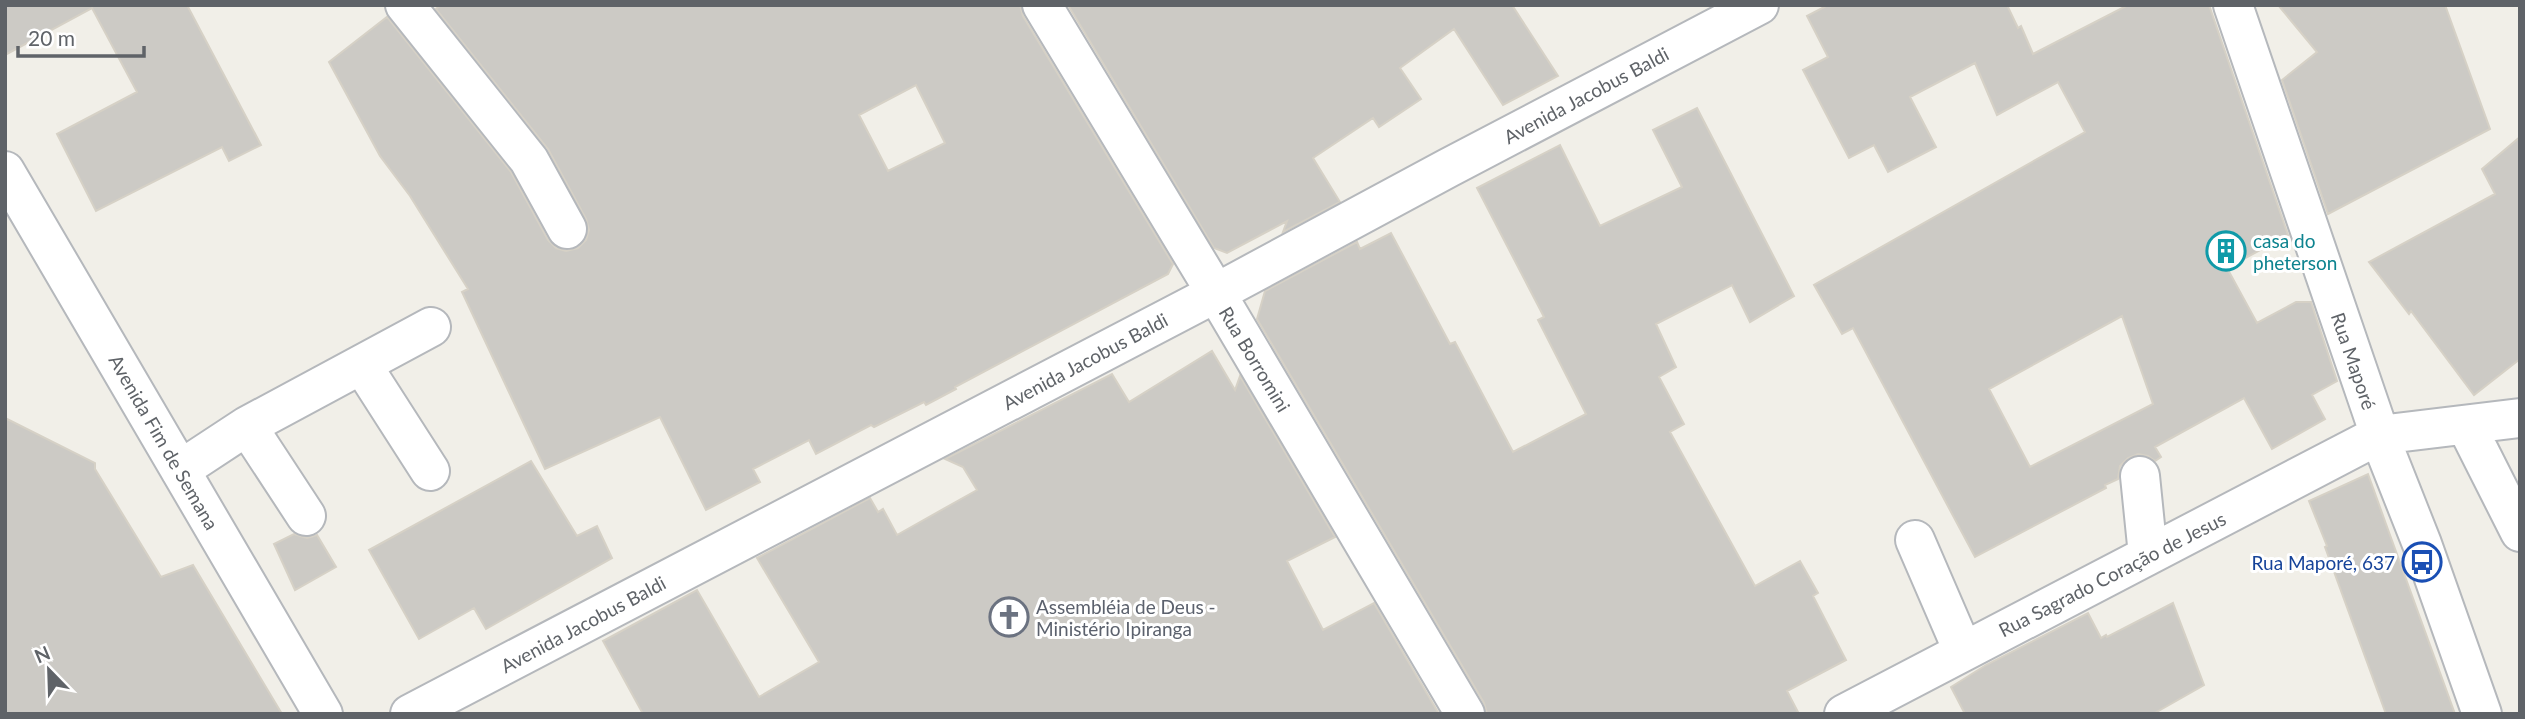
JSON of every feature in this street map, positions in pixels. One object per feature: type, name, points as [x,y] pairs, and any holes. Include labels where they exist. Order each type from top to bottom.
[{"type":"street","points":[[405,5],[529,160],[567,229]]},
{"type":"street","name":"Rua Borromini","points":[[1042,5],[1465,714]]},
{"type":"street","name":"Avenida Jacobus Baldi","points":[[410,714],[1216,293],[1759,5]]},
{"type":"street","name":"Rua Maporé","points":[[2233,5],[2379,435],[2422,544],[2482,714]]},
{"type":"street","name":"Avenida Fim de Semana","points":[[5,171],[323,714]]},
{"type":"street","points":[[180,470],[247,426],[431,327]]},
{"type":"street","points":[[362,365],[430,471]]},
{"type":"street","points":[[2379,435],[2520,418]]},
{"type":"street","points":[[2466,425],[2518,523]]},
{"type":"street","points":[[247,426],[306,516]]},
{"type":"street","name":"Rua Sagrado Coração de Jesus","points":[[1844,714],[2379,435]]},
{"type":"street","points":[[2140,476],[2148,555]]},
{"type":"street","points":[[1915,540],[1963,651]]},
{"type":"building","points":[[5,5],[187,5],[261,145],[229,161],[222,147],[96,211],[57,134],[137,92],[92,8],[5,55]]},
{"type":"building","points":[[441,5],[1020,5],[1023,16],[1173,264],[1168,274],[926,405],[924,402],[874,427],[871,425],[816,454],[809,440],[753,469],[760,482],[706,510],[660,417],[545,469],[462,292],[468,289],[410,196],[380,156],[329,62],[387,17],[511,172],[548,240],[556,248],[566,251],[578,248],[586,240],[589,230],[586,219],[548,149],[436,9]],"holes":[[[916,85],[945,143],[888,171],[859,115]]]},
{"type":"building","points":[[1068,5],[1512,5],[1558,76],[1503,105],[1454,29],[1400,68],[1421,99],[1379,127],[1373,118],[1313,158],[1340,202],[1283,232],[1287,221],[1227,253],[1214,248]]},
{"type":"building","points":[[1828,5],[2007,5],[2018,28],[2021,26],[2033,54],[2128,5],[2209,5],[2288,235],[2227,268],[2257,323],[2296,302],[2311,302],[2337,381],[2312,395],[2325,419],[2272,449],[2244,398],[2155,447],[2161,457],[2155,461],[2138,454],[2128,458],[2120,466],[2118,479],[2105,485],[2106,488],[1975,557],[1853,328],[1842,334],[1814,285],[2085,132],[2058,82],[1997,115],[1975,63],[1910,97],[1936,147],[1888,172],[1874,145],[1849,158],[1803,70],[1828,57],[1807,16]],"holes":[[[2122,316],[2153,404],[2030,467],[1989,389]]]},
{"type":"building","points":[[2278,5],[2445,5],[2490,129],[2328,214],[2282,80],[2317,52]]},
{"type":"building","points":[[1697,108],[1794,296],[1750,322],[1732,285],[1656,324],[1676,367],[1659,377],[1684,424],[1670,432],[1755,586],[1800,561],[1818,593],[1813,596],[1846,660],[1787,691],[1799,714],[1487,714],[1484,703],[1257,319],[1265,291],[1357,242],[1360,249],[1391,233],[1450,344],[1455,342],[1513,452],[1586,414],[1538,320],[1544,317],[1477,188],[1560,145],[1600,226],[1682,187],[1653,130]]},
{"type":"building","points":[[2520,137],[2520,359],[2474,395],[2411,311],[2409,314],[2369,262],[2495,194],[2482,169]]},
{"type":"building","points":[[1212,351],[1235,390],[1240,376],[1335,537],[1287,561],[1323,630],[1374,603],[1439,714],[643,714],[603,641],[697,590],[759,697],[819,662],[757,558],[870,498],[878,512],[883,509],[897,535],[977,490],[963,467],[945,459],[1112,374],[1129,402]]},
{"type":"building","points":[[5,418],[95,463],[95,469],[161,577],[193,565],[282,714],[5,714]]},
{"type":"building","points":[[531,461],[577,536],[597,526],[612,558],[486,629],[474,608],[419,639],[369,550]]},
{"type":"building","points":[[2368,474],[2455,714],[2386,714],[2325,547],[2327,546],[2309,501]]},
{"type":"building","points":[[294,534],[307,538],[317,535],[336,567],[295,590],[274,544]]},
{"type":"building","points":[[2173,603],[2204,685],[2153,714],[1965,714],[1951,687],[1986,665],[2088,613],[2101,638]]},
{"type":"place","name":"casa do pheterson","points":[[2226,251]]},
{"type":"place","name":"Rua Maporé, 637","points":[[2422,562]]},
{"type":"place","name":"Assembléia de Deus - Ministério Ipiranga","points":[[1009,617]]}]
